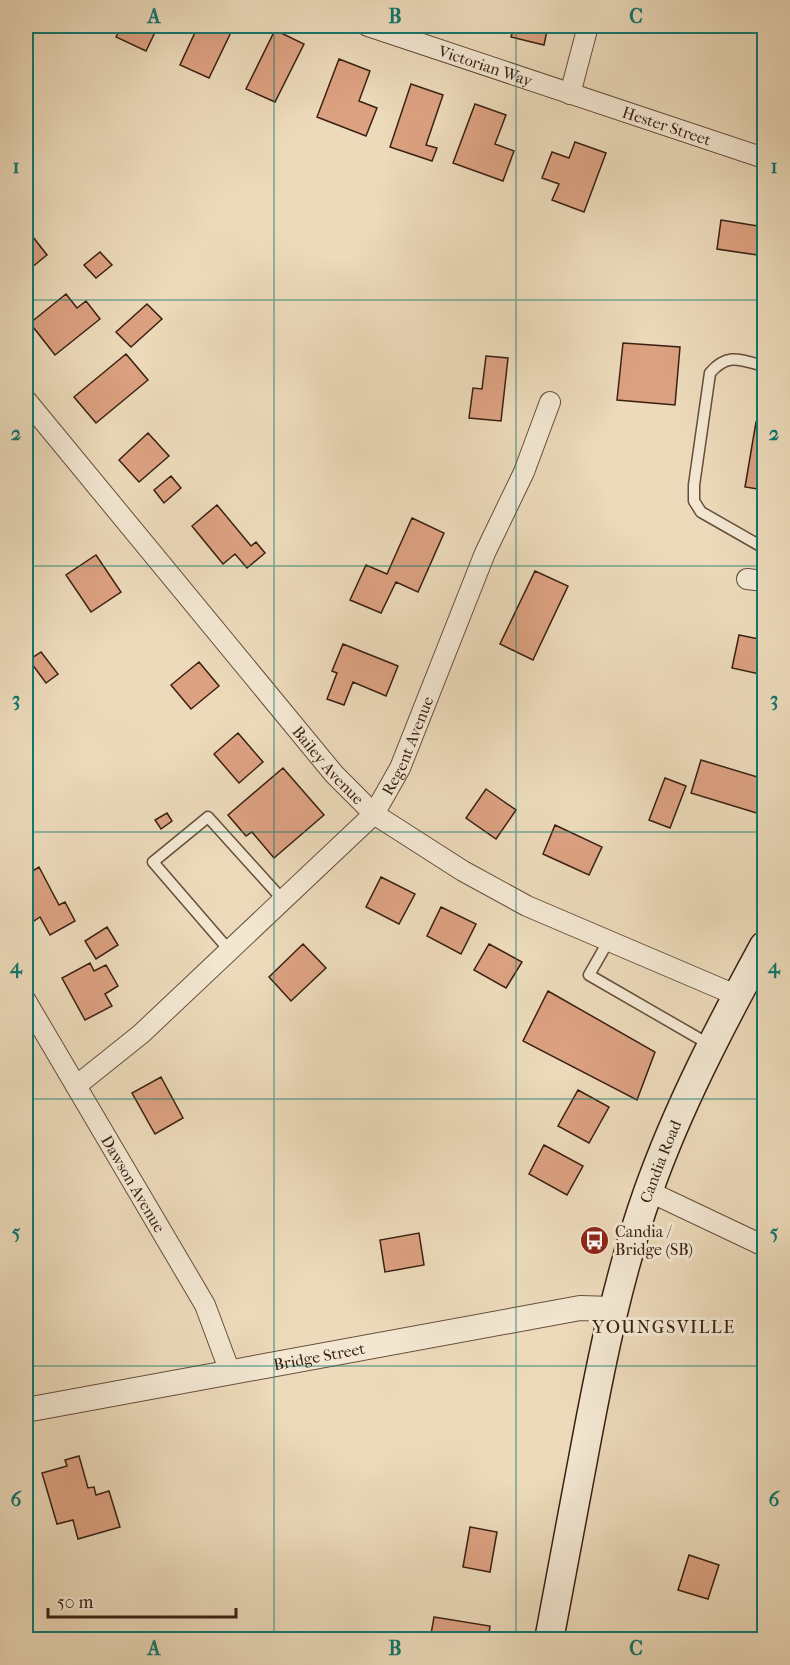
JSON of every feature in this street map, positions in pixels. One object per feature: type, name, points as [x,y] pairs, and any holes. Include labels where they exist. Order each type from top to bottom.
[{"type":"main road","name":"Candia Road","points":[[549,1640],[614,1309],[621,1278],[648,1191],[676,1122],[712,1046],[762,956]]},
{"type":"street","name":"Victorian Way","points":[[368,26],[570,94]]},
{"type":"street","points":[[570,94],[588,26]]},
{"type":"street","name":"Hester Street","points":[[570,94],[630,111],[765,158]]},
{"type":"street","name":"Bailey Avenue","points":[[26,400],[334,774],[374,814],[463,871],[527,906],[738,996]]},
{"type":"street","name":"Regent Avenue","points":[[76,1086],[141,1034],[374,814],[400,768],[485,554],[524,472],[550,402]]},
{"type":"street","name":"Dawson Avenue","points":[[26,1001],[205,1305],[230,1372]]},
{"type":"street","points":[[648,1191],[765,1246]]},
{"type":"street","name":"Bridge Street","points":[[26,1410],[580,1308],[614,1309]]},
{"type":"lane","points":[[765,366],[733,358],[719,362],[710,373],[694,485],[694,501],[701,512],[765,548]]},
{"type":"lane","points":[[229,950],[153,862],[208,817],[283,900]]},
{"type":"lane","points":[[609,940],[589,975],[712,1046]]},
{"type":"building","points":[[122,26],[158,26],[146,51],[116,37]]},
{"type":"building","points":[[198,26],[234,26],[209,78],[180,65]]},
{"type":"building","points":[[514,26],[548,26],[544,45],[511,37]]},
{"type":"building","points":[[275,30],[304,44],[275,102],[246,89]]},
{"type":"building","points":[[339,59],[370,71],[359,101],[377,108],[366,136],[317,117]]},
{"type":"building","points":[[411,84],[443,95],[426,145],[437,148],[432,161],[390,147]]},
{"type":"building","points":[[475,104],[506,115],[495,144],[514,151],[503,181],[453,163]]},
{"type":"building","points":[[575,142],[606,153],[584,212],[552,200],[559,184],[542,178],[552,152],[569,158]]},
{"type":"building","points":[[721,220],[764,227],[764,256],[717,249]]},
{"type":"building","points":[[26,228],[47,255],[26,272]]},
{"type":"building","points":[[100,252],[112,265],[96,278],[84,265]]},
{"type":"building","points":[[66,294],[77,308],[86,301],[100,319],[55,355],[30,323]]},
{"type":"building","points":[[147,304],[162,319],[131,347],[116,332]]},
{"type":"building","points":[[623,343],[680,347],[675,405],[617,400]]},
{"type":"building","points":[[126,354],[148,380],[96,423],[74,397]]},
{"type":"building","points":[[486,356],[508,358],[501,421],[469,418],[473,388],[482,389]]},
{"type":"building","points":[[756,422],[764,423],[764,490],[745,487]]},
{"type":"building","points":[[148,433],[169,456],[139,482],[119,460]]},
{"type":"building","points":[[171,476],[181,488],[164,503],[154,490]]},
{"type":"building","points":[[217,505],[251,546],[256,542],[265,553],[247,568],[235,554],[223,564],[192,526]]},
{"type":"building","points":[[412,518],[444,533],[418,592],[396,582],[381,613],[350,600],[366,565],[387,574]]},
{"type":"building","points":[[96,555],[121,592],[91,612],[66,575]]},
{"type":"building","points":[[535,571],[568,586],[533,660],[500,644]]},
{"type":"building","points":[[739,635],[764,640],[764,675],[732,668]]},
{"type":"building","points":[[343,644],[398,666],[386,696],[353,682],[344,705],[327,699],[337,673],[332,671]]},
{"type":"building","points":[[41,652],[58,674],[46,683],[29,660]]},
{"type":"building","points":[[199,662],[219,686],[191,709],[171,685]]},
{"type":"building","points":[[238,733],[263,762],[239,783],[214,754]]},
{"type":"building","points":[[701,760],[764,779],[764,799],[760,814],[691,793]]},
{"type":"building","points":[[283,768],[324,815],[274,858],[252,832],[246,836],[228,815]]},
{"type":"building","points":[[665,778],[686,786],[670,828],[649,820]]},
{"type":"building","points":[[486,789],[516,810],[496,839],[466,818]]},
{"type":"building","points":[[167,813],[172,821],[161,829],[155,820]]},
{"type":"building","points":[[555,825],[602,847],[589,875],[543,854]]},
{"type":"building","points":[[39,867],[59,905],[65,902],[75,921],[50,935],[40,917],[34,921],[26,906],[26,875]]},
{"type":"building","points":[[381,877],[415,894],[399,924],[366,907]]},
{"type":"building","points":[[441,907],[476,924],[461,954],[427,936]]},
{"type":"building","points":[[107,927],[118,945],[96,959],[85,941]]},
{"type":"building","points":[[303,944],[326,968],[291,1001],[269,977]]},
{"type":"building","points":[[489,944],[522,962],[506,988],[474,970]]},
{"type":"building","points":[[90,963],[94,971],[106,965],[118,986],[105,994],[112,1006],[85,1020],[62,978]]},
{"type":"building","points":[[548,991],[655,1052],[637,1100],[523,1041]]},
{"type":"building","points":[[161,1077],[183,1118],[155,1134],[132,1093]]},
{"type":"building","points":[[578,1090],[609,1107],[589,1143],[558,1126]]},
{"type":"building","points":[[544,1145],[583,1166],[567,1195],[529,1174]]},
{"type":"building","points":[[419,1233],[424,1265],[385,1272],[380,1240]]},
{"type":"building","points":[[79,1456],[88,1488],[94,1487],[96,1495],[109,1491],[120,1527],[78,1539],[73,1520],[57,1524],[42,1473],[67,1466],[65,1460]]},
{"type":"building","points":[[470,1527],[497,1532],[490,1572],[463,1567]]},
{"type":"building","points":[[689,1555],[719,1565],[708,1599],[678,1590]]},
{"type":"building","points":[[434,1617],[490,1626],[488,1640],[430,1640]]},
{"type":"place","name":"Candia / Bridge (SB)","points":[[594,1240]]},
{"type":"district","name":"YOUNGSVILLE","points":[[664,1327]]}]
